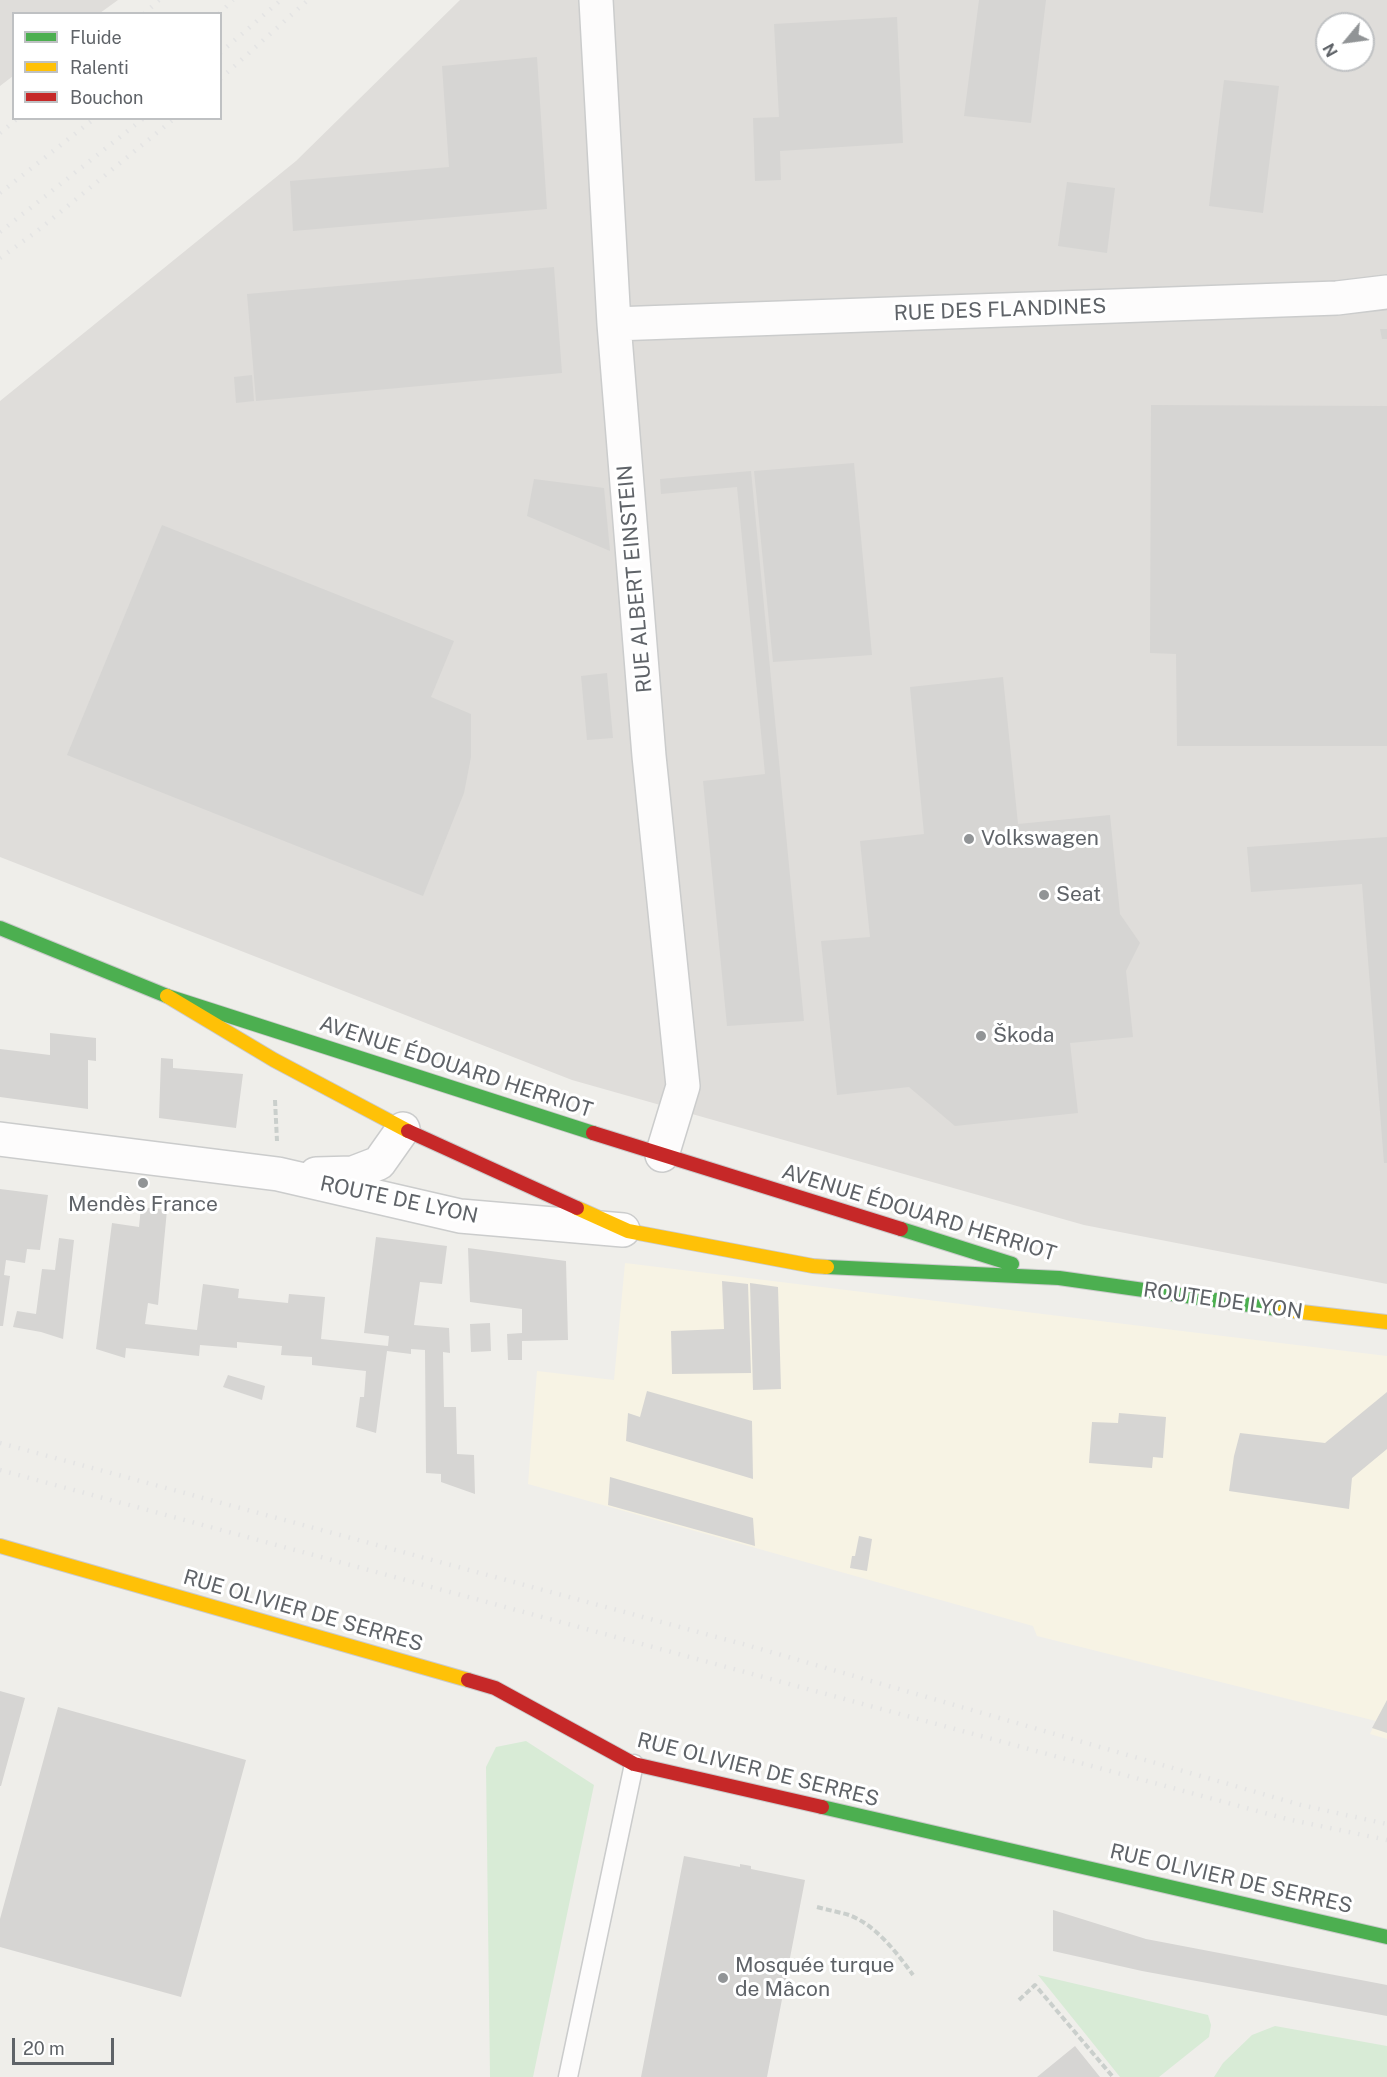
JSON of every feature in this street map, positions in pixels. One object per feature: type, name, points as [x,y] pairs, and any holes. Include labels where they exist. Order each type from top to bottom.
[{"type":"main road","name":"AVENUE ÉDOUARD HERRIOT","points":[[0,928],[167,996],[662,1155],[1059,1278]]},
{"type":"main road","name":"AVENUE ÉDOUARD HERRIOT","points":[[167,996],[274,1060],[403,1129],[628,1231],[813,1266],[1059,1278]]},
{"type":"main road","name":"ROUTE DE LYON","points":[[1059,1278],[1206,1300],[1387,1322]]},
{"type":"main road","name":"RUE OLIVIER DE SERRES","points":[[0,1546],[495,1688],[634,1764],[1387,1937]]},
{"type":"street","name":"RUE ALBERT EINSTEIN","points":[[596,0],[614,324],[650,756],[683,1086],[662,1155]]},
{"type":"street","name":"RUE DES FLANDINES","points":[[614,324],[1337,298],[1387,292]]},
{"type":"street","name":"ROUTE DE LYON","points":[[278,1174],[353,1173],[379,1163],[403,1129]]},
{"type":"street","name":"ROUTE DE LYON","points":[[0,1139],[278,1174],[460,1216],[628,1231]]},
{"type":"lane","points":[[568,2077],[634,1764]]},
{"type":"path","points":[[274,1060],[278,1174]]},
{"type":"path","points":[[817,1907],[851,1916],[873,1930],[893,1949],[913,1976]]},
{"type":"path","points":[[1019,2000],[1035,1985],[1113,2077]]},
{"type":"shaded area","points":[[0,0],[118,0],[101,12],[12,12],[12,77],[0,86]]},
{"type":"shaded area","points":[[460,0],[1387,0],[1387,1284],[1084,1225],[572,1080],[0,857],[0,401],[296,161]]},
{"type":"shaded area","points":[[625,1263],[1387,1356],[1387,1739],[1370,1734],[1376,1721],[1037,1636],[1033,1626],[528,1484],[537,1371],[614,1380]]},
{"type":"green space","points":[[526,1741],[594,1785],[533,2077],[490,2077],[486,1767],[496,1747]]},
{"type":"green space","points":[[1038,1975],[1208,2015],[1211,2025],[1209,2037],[1159,2077],[1120,2077]]},
{"type":"green space","points":[[1275,2026],[1387,2046],[1387,2077],[1214,2077],[1223,2063],[1252,2035]]},
{"type":"building","points":[[979,0],[1046,0],[1031,123],[964,116]]},
{"type":"building","points":[[897,17],[903,143],[780,151],[781,180],[755,181],[753,118],[779,117],[774,24]]},
{"type":"building","points":[[537,57],[547,209],[293,231],[290,181],[449,167],[442,66]]},
{"type":"building","points":[[1224,80],[1279,86],[1263,213],[1209,206]]},
{"type":"building","points":[[1067,182],[1115,188],[1107,253],[1058,246]]},
{"type":"building","points":[[554,267],[562,373],[256,401],[247,294]]},
{"type":"building","points":[[1380,329],[1387,329],[1387,339],[1382,339]]},
{"type":"building","points":[[252,375],[254,401],[236,403],[234,377]]},
{"type":"building","points":[[1151,405],[1387,406],[1387,746],[1177,746],[1176,654],[1150,653]]},
{"type":"building","points":[[854,463],[872,655],[773,662],[754,471]]},
{"type":"building","points":[[751,471],[804,1021],[727,1026],[703,781],[765,774],[737,487],[661,494],[660,479]]},
{"type":"building","points":[[534,479],[604,488],[610,551],[527,516]]},
{"type":"building","points":[[162,525],[454,641],[431,697],[471,714],[471,757],[464,793],[423,896],[67,755]]},
{"type":"building","points":[[607,673],[613,738],[587,740],[581,676]]},
{"type":"building","points":[[1003,677],[1018,824],[1110,815],[1120,914],[1140,943],[1126,971],[1133,1037],[1070,1043],[1078,1113],[955,1126],[909,1087],[837,1095],[821,941],[870,937],[860,841],[924,834],[910,687]]},
{"type":"building","points":[[1387,837],[1387,1163],[1384,1163],[1362,884],[1251,892],[1247,847]]},
{"type":"building","points":[[50,1033],[96,1038],[96,1061],[88,1060],[88,1109],[0,1097],[0,1049],[50,1055]]},
{"type":"building","points":[[161,1058],[173,1059],[173,1068],[243,1074],[236,1128],[159,1118]]},
{"type":"building","points":[[0,1189],[48,1195],[40,1250],[27,1249],[25,1263],[6,1260],[4,1275],[10,1276],[3,1326],[0,1326]]},
{"type":"building","points":[[141,1207],[167,1210],[158,1305],[148,1303],[145,1324],[197,1330],[203,1284],[239,1289],[238,1298],[288,1303],[289,1294],[325,1297],[321,1339],[388,1346],[389,1336],[364,1333],[376,1237],[447,1246],[442,1284],[420,1282],[414,1325],[449,1328],[450,1353],[443,1352],[444,1407],[456,1407],[457,1454],[474,1455],[475,1494],[441,1482],[441,1474],[426,1473],[425,1350],[411,1349],[411,1354],[387,1351],[376,1433],[356,1427],[360,1397],[364,1397],[366,1371],[312,1365],[312,1357],[281,1355],[282,1346],[237,1342],[237,1348],[200,1345],[199,1356],[126,1348],[125,1358],[96,1349],[112,1223],[139,1227]]},
{"type":"building","points":[[59,1238],[74,1240],[63,1339],[13,1327],[17,1311],[36,1314],[42,1269],[55,1270]]},
{"type":"building","points":[[468,1248],[566,1261],[568,1340],[522,1341],[522,1360],[508,1360],[507,1334],[522,1333],[522,1309],[470,1302]]},
{"type":"building","points":[[722,1281],[748,1284],[751,1373],[672,1374],[671,1331],[724,1329]]},
{"type":"building","points":[[750,1283],[778,1287],[781,1389],[753,1390]]},
{"type":"building","points":[[490,1323],[491,1351],[471,1352],[470,1324]]},
{"type":"building","points":[[228,1375],[265,1386],[262,1400],[223,1387]]},
{"type":"building","points":[[647,1391],[752,1421],[753,1479],[626,1441],[628,1413],[640,1417]]},
{"type":"building","points":[[1387,1392],[1387,1449],[1352,1478],[1349,1509],[1229,1491],[1240,1433],[1325,1443]]},
{"type":"building","points":[[1119,1413],[1166,1417],[1163,1458],[1153,1457],[1152,1468],[1089,1463],[1092,1422],[1118,1423]]},
{"type":"building","points":[[610,1477],[753,1518],[755,1546],[608,1505]]},
{"type":"building","points":[[859,1536],[872,1539],[867,1571],[850,1568]]},
{"type":"building","points":[[0,1691],[25,1698],[1,1786],[0,1786]]},
{"type":"building","points":[[1387,1700],[1387,1733],[1372,1728]]},
{"type":"building","points":[[58,1707],[246,1760],[181,1997],[0,1947],[0,1919]]},
{"type":"building","name":"Mosquée turque de Mâcon","points":[[684,1856],[740,1867],[740,1864],[751,1866],[751,1869],[805,1880],[767,2077],[641,2077]]},
{"type":"building","points":[[1053,1910],[1146,1939],[1387,1985],[1387,2016],[1142,1971],[1053,1951]]},
{"type":"building","points":[[1075,2046],[1100,2077],[1037,2077]]},
{"type":"railway","points":[[146,12],[159,0]]},
{"type":"railway","points":[[221,12],[233,0]]},
{"type":"railway","points":[[222,51],[281,0]]},
{"type":"railway","points":[[222,77],[308,0]]},
{"type":"railway","points":[[0,133],[16,120]]},
{"type":"railway","points":[[0,193],[92,120]]},
{"type":"railway","points":[[0,232],[141,120]]},
{"type":"railway","points":[[0,258],[36,232],[173,120]]},
{"type":"railway","points":[[0,1443],[750,1646],[1301,1805],[1387,1824]]},
{"type":"railway","points":[[0,1470],[1287,1819],[1387,1840]]},
{"type":"traffic: fast","points":[[0,928],[167,996],[593,1133]]},
{"type":"traffic: fast","points":[[901,1229],[1012,1264]]},
{"type":"traffic: fast","points":[[827,1267],[1059,1278],[1285,1310]]},
{"type":"traffic: fast","points":[[822,1807],[1387,1937]]},
{"type":"traffic: slow","points":[[167,996],[274,1060],[408,1131]]},
{"type":"traffic: slow","points":[[577,1208],[628,1231],[827,1267]]},
{"type":"traffic: slow","points":[[1285,1310],[1387,1322]]},
{"type":"traffic: slow","points":[[0,1546],[468,1680]]},
{"type":"traffic: jam","points":[[408,1131],[577,1208]]},
{"type":"traffic: jam","points":[[593,1133],[901,1229]]},
{"type":"traffic: jam","points":[[468,1680],[495,1688],[634,1764],[822,1807]]},
{"type":"place","name":"Volkswagen","points":[[969,839]]},
{"type":"place","name":"Seat","points":[[1044,895]]},
{"type":"place","name":"Škoda","points":[[981,1036]]},
{"type":"place","name":"Mendès France","points":[[143,1183]]},
{"type":"place","name":"Mosquée turque de Mâcon","points":[[723,1978]]}]
